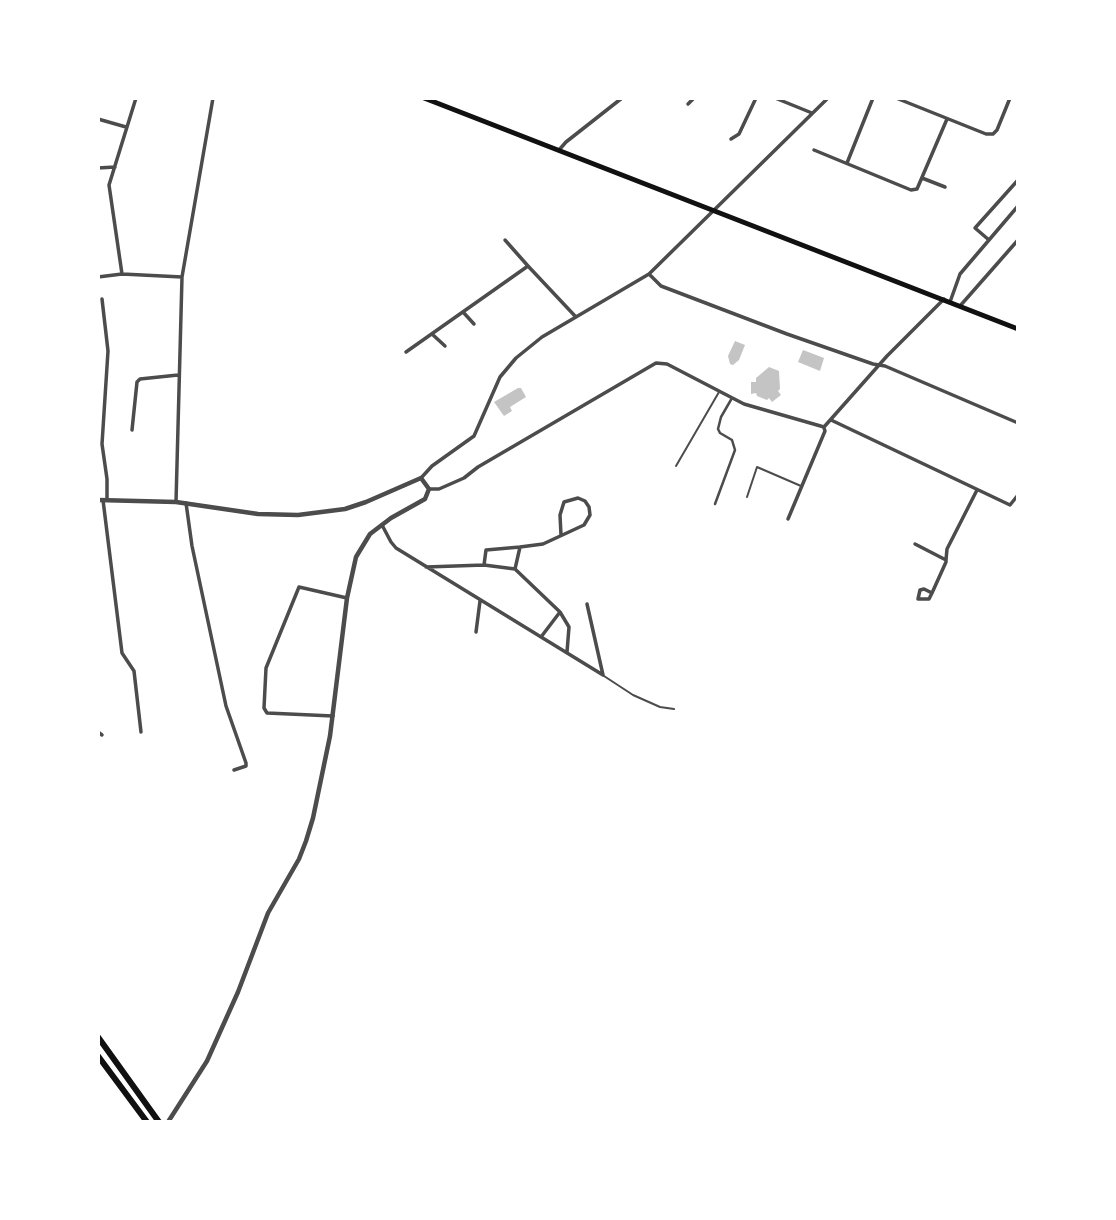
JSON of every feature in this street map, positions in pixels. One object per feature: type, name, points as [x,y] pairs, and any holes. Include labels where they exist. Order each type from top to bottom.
[{"type":"highway","points":[[98,1037],[159,1122]]},
{"type":"highway","points":[[98,1056],[147,1122]]},
{"type":"main road","points":[[424,98],[1018,329]]},
{"type":"street","points":[[122,274],[109,185],[136,98]]},
{"type":"street","points":[[176,502],[182,277],[213,98]]},
{"type":"street","points":[[559,150],[622,98]]},
{"type":"street","points":[[688,104],[694,98]]},
{"type":"street","points":[[731,139],[739,134],[756,98]]},
{"type":"street","points":[[775,98],[812,114]]},
{"type":"street","points":[[103,500],[176,502],[258,514],[313,514],[345,509],[366,502],[421,478],[432,466],[474,436],[495,387],[508,367],[542,337],[649,274],[828,98]]},
{"type":"street","points":[[847,163],[873,98]]},
{"type":"street","points":[[895,98],[986,134],[993,134],[997,130],[1010,98]]},
{"type":"street","points":[[98,119],[127,127]]},
{"type":"street","points":[[814,150],[911,190],[917,189],[947,119]]},
{"type":"street","points":[[98,168],[115,167]]},
{"type":"street","points":[[922,178],[945,187]]},
{"type":"street","points":[[989,240],[975,228],[1018,180]]},
{"type":"street","points":[[788,519],[825,431],[824,427],[879,365],[947,301],[960,274],[1018,206]]},
{"type":"street","points":[[505,240],[575,317]]},
{"type":"street","points":[[961,306],[1018,240]]},
{"type":"street","points":[[406,352],[528,266]]},
{"type":"street","points":[[98,276],[122,274],[182,277]]},
{"type":"street","points":[[649,274],[661,286],[787,334],[879,365],[1018,423]]},
{"type":"street","points":[[102,299],[108,351],[103,500],[122,653],[134,671],[141,732]]},
{"type":"street","points":[[463,312],[474,324]]},
{"type":"street","points":[[432,334],[445,346]]},
{"type":"street","points":[[429,489],[439,489],[464,478],[478,467],[656,363],[667,364],[732,398],[824,427]]},
{"type":"street","points":[[131,430],[137,382],[140,379],[178,375]]},
{"type":"street","points":[[715,504],[735,450],[732,440],[718,429],[721,417],[732,398]]},
{"type":"street","points":[[831,420],[1010,505],[1018,495]]},
{"type":"street","points":[[421,478],[429,489]]},
{"type":"street","points":[[168,1122],[206,1061],[239,992],[268,913],[299,859],[313,818],[333,716],[347,598],[353,567],[360,549],[370,534],[382,524],[425,499],[429,489]]},
{"type":"street","points":[[932,593],[946,560],[947,549],[977,490]]},
{"type":"street","points":[[484,565],[486,550],[543,544],[575,530],[588,520],[589,507],[585,501],[578,498],[564,502],[560,515],[561,535]]},
{"type":"street","points":[[186,503],[192,547],[226,706],[246,763],[246,766],[234,769]]},
{"type":"street","points":[[382,524],[396,548],[603,675]]},
{"type":"street","points":[[915,544],[946,560]]},
{"type":"street","points":[[515,569],[520,547]]},
{"type":"street","points":[[426,567],[484,565],[515,569],[560,612],[569,626],[567,652]]},
{"type":"street","points":[[333,716],[267,713],[264,708],[266,668],[299,587],[347,598]]},
{"type":"street","points":[[476,632],[480,600]]},
{"type":"street","points":[[587,604],[603,675]]},
{"type":"street","points":[[541,637],[560,612]]},
{"type":"lane","points":[[676,466],[719,391]]},
{"type":"lane","points":[[747,497],[757,467],[803,486]]},
{"type":"lane","points":[[603,675],[633,695],[660,707],[674,709]]},
{"type":"building","points":[[735,341],[745,345],[739,360],[733,365],[730,364],[728,356]]},
{"type":"building","points":[[803,350],[824,358],[820,371],[798,362]]},
{"type":"building","points":[[769,367],[779,371],[778,391],[781,395],[772,402],[769,398],[767,400],[757,396],[756,393],[751,394],[751,382],[756,382],[756,378]]},
{"type":"building","points":[[521,388],[526,397],[510,407],[512,411],[504,416],[494,402]]}]
